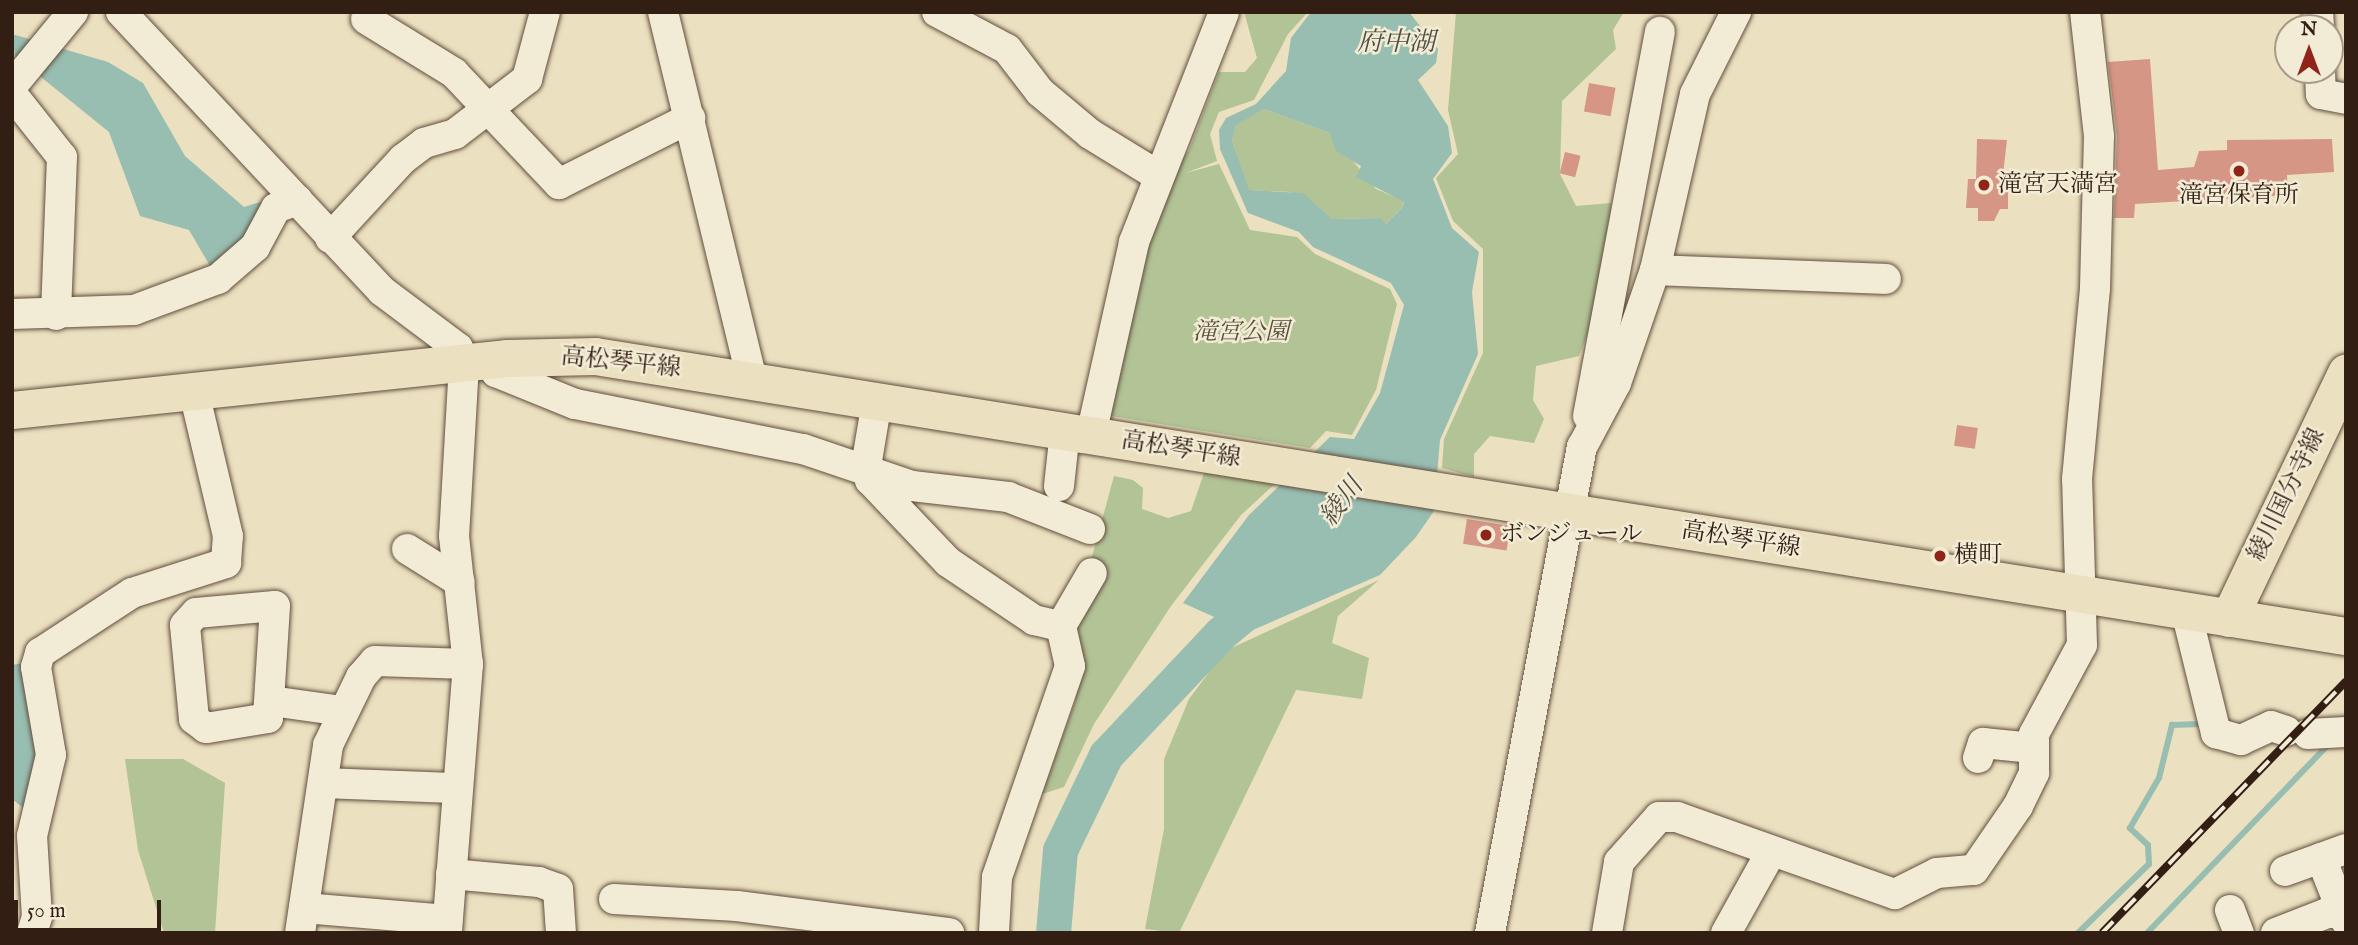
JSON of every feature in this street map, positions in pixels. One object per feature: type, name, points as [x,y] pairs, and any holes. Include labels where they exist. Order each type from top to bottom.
[{"type":"main road","name":"高松琴平線","points":[[12,410],[476,362],[595,356],[2346,636]]},
{"type":"main road","name":"綾川国分寺線","points":[[2229,618],[2336,416],[2346,373]]},
{"type":"street","points":[[121,12],[382,291],[476,362],[575,404],[866,467],[912,486],[1008,497],[1090,529]]},
{"type":"street","points":[[330,238],[403,159],[487,111],[527,79],[545,12]]},
{"type":"street","points":[[663,12],[752,380]]},
{"type":"street","points":[[937,12],[1007,49],[1041,92],[1090,134],[1157,175]]},
{"type":"street","points":[[1059,486],[1078,433],[1157,175],[1224,12]]},
{"type":"street","points":[[1582,447],[1616,383],[1656,270],[1695,94],[1736,12]]},
{"type":"street","points":[[1607,933],[1619,862],[1659,817],[1677,817],[1770,854],[1885,894],[1937,873],[1974,870],[1994,848],[2024,795],[2034,773],[2033,748],[2082,645],[2077,479],[2095,288],[2099,136],[2085,12]]},
{"type":"street","points":[[56,315],[62,157],[13,88],[70,16]]},
{"type":"street","points":[[366,19],[443,65],[559,184],[690,118]]},
{"type":"street","points":[[1490,933],[1572,513],[1660,32]]},
{"type":"street","points":[[2321,84],[2321,94],[2346,99]]},
{"type":"street","points":[[12,314],[56,315],[134,310],[218,279],[255,247],[276,208],[298,200]]},
{"type":"street","points":[[1656,270],[1886,279]]},
{"type":"street","points":[[468,664],[375,661],[342,711],[328,745],[325,783],[302,920],[448,927],[468,664],[454,498],[476,362]]},
{"type":"street","points":[[32,933],[37,917],[32,836],[51,755],[36,667],[40,653],[132,593],[226,563],[228,536],[194,392]]},
{"type":"street","points":[[877,401],[866,467],[878,493],[948,562],[1034,620],[1061,626]]},
{"type":"street","points":[[407,549],[460,582]]},
{"type":"street","points":[[614,899],[737,906],[950,933],[994,931],[997,877],[1070,666],[1061,626],[1092,573]]},
{"type":"street","points":[[275,607],[271,701],[268,718],[254,722],[206,728],[194,719],[185,625],[196,613],[275,607]]},
{"type":"street","points":[[2186,611],[2216,733],[2241,740],[2270,726],[2297,733],[2346,732]]},
{"type":"street","points":[[271,701],[342,711]]},
{"type":"street","points":[[1978,758],[1983,743],[2033,748]]},
{"type":"street","points":[[325,783],[457,788]]},
{"type":"street","points":[[2276,933],[2345,915],[2333,853],[2286,871]]},
{"type":"street","points":[[1726,933],[1770,854]]},
{"type":"street","points":[[451,874],[539,882],[558,890],[561,933]]},
{"type":"green space","points":[[1244,12],[1308,12],[1288,34],[1254,100],[1219,112],[1210,134],[1217,161],[1167,180],[1189,150],[1219,72],[1245,72],[1257,58]]},
{"type":"green space","points":[[1456,12],[1624,12],[1613,30],[1616,49],[1562,101],[1560,174],[1576,206],[1611,203],[1608,282],[1579,356],[1536,366],[1533,400],[1544,419],[1534,443],[1490,436],[1474,454],[1474,477],[1442,468],[1444,439],[1483,353],[1483,249],[1453,221],[1436,178],[1458,154],[1448,110]]},
{"type":"green space","points":[[1264,109],[1330,133],[1376,189],[1404,201],[1402,208],[1386,224],[1380,218],[1332,219],[1290,192],[1248,190],[1232,141],[1236,124]]},
{"type":"green space","name":"滝宮公園","points":[[1219,164],[1250,230],[1297,237],[1315,254],[1390,289],[1397,304],[1376,390],[1352,435],[1326,431],[1310,448],[1105,415],[1122,328],[1164,186],[1178,175]]},
{"type":"green space","points":[[1205,470],[1277,482],[1241,515],[1171,606],[1094,724],[1064,787],[1042,794],[1075,702],[1079,663],[1072,630],[1114,476],[1133,480],[1143,488],[1142,509],[1168,518],[1191,511]]},
{"type":"green space","points":[[1379,580],[1338,616],[1332,643],[1369,658],[1362,699],[1296,690],[1179,933],[1145,929],[1164,829],[1164,759],[1189,699],[1225,651]]},
{"type":"green space","points":[[125,759],[183,759],[225,783],[215,933],[164,933],[138,850]]},
{"type":"water","name":"府中湖","points":[[1311,12],[1409,12],[1438,49],[1436,63],[1418,80],[1448,126],[1452,153],[1433,179],[1452,228],[1479,252],[1472,292],[1478,354],[1440,440],[1434,511],[1416,537],[1380,575],[1248,632],[1183,603],[1249,515],[1330,437],[1354,439],[1380,393],[1404,305],[1391,283],[1313,247],[1299,232],[1248,213],[1220,149],[1219,130],[1226,118],[1256,104],[1286,71],[1291,38]],"holes":[[[1264,109],[1330,133],[1336,151],[1361,166],[1356,177],[1404,202],[1402,208],[1386,224],[1381,218],[1332,219],[1303,193],[1249,190],[1232,141],[1236,125]]]},
{"type":"water","points":[[12,34],[108,62],[143,83],[185,156],[244,207],[267,200],[253,228],[213,271],[189,230],[140,216],[109,132],[15,56]]},
{"type":"water","points":[[29,662],[41,752],[28,812],[12,799],[12,665]]},
{"type":"building","points":[[2150,59],[2158,170],[2194,167],[2199,151],[2227,150],[2227,140],[2332,139],[2334,172],[2287,175],[2288,195],[2135,204],[2134,218],[2114,218],[2117,136],[2108,62]]},
{"type":"building","points":[[1589,83],[1616,88],[1611,116],[1584,112]]},
{"type":"building","name":"滝宮天満宮","points":[[1977,139],[2007,140],[2001,192],[2008,192],[2008,209],[2000,209],[1994,221],[1978,221],[1978,208],[1966,208],[1968,179],[1976,179]]},
{"type":"building","points":[[1565,152],[1581,156],[1575,177],[1560,173]]},
{"type":"building","points":[[1957,425],[1978,428],[1975,449],[1954,446]]},
{"type":"building","name":"ボンジュール","points":[[1467,519],[1510,526],[1507,551],[1463,544]]},
{"type":"waterway","name":"綾川","points":[[1053,933],[1060,850],[1106,755],[1220,634],[1267,595]]},
{"type":"waterway","points":[[2078,933],[2149,864],[2148,845],[2130,828],[2159,778],[2172,725],[2201,724]]},
{"type":"waterway","points":[[2147,933],[2330,743]]},
{"type":"railway","points":[[2102,933],[2346,681]]},
{"type":"place","name":"滝宮保育所","points":[[2239,171]]},
{"type":"place","name":"滝宮天満宮","points":[[1984,185]]},
{"type":"place","name":"ボンジュール","points":[[1486,535]]},
{"type":"place","name":"横町","points":[[1940,556]]}]
